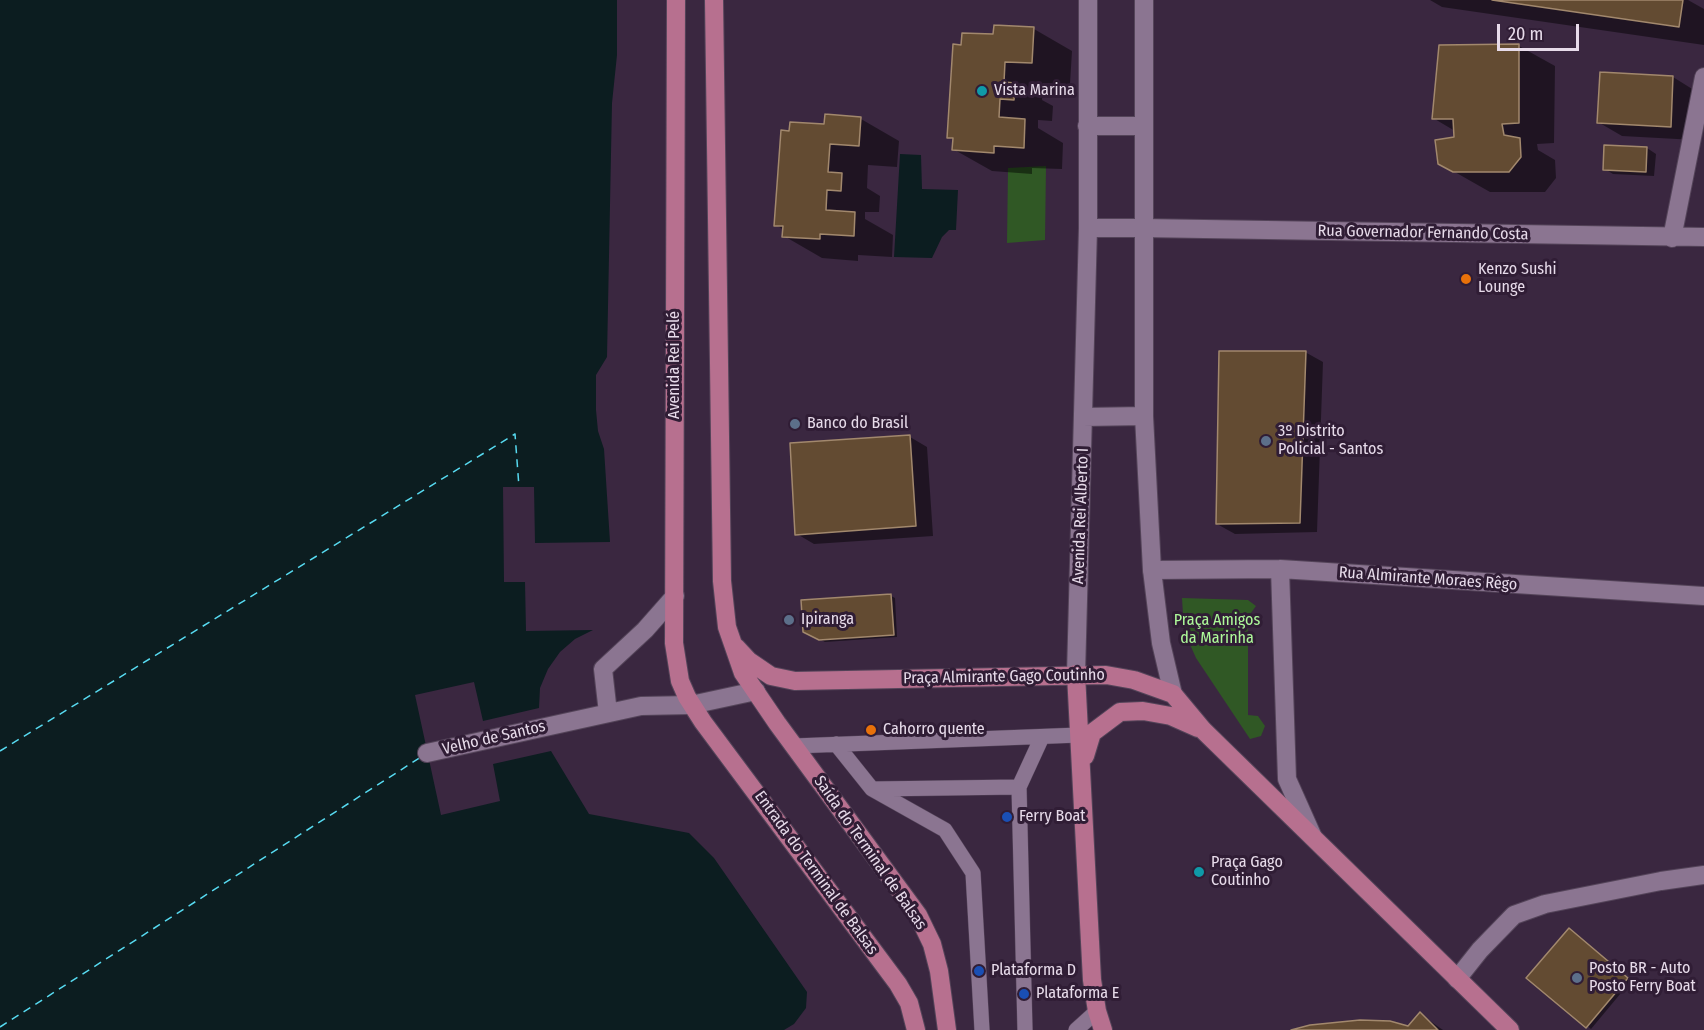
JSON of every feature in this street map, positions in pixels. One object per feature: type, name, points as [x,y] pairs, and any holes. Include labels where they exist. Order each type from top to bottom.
[{"type":"main road","name":"Avenida Rei Pelé","points":[[676,0],[676,661],[680,681],[691,705],[703,722]]},
{"type":"main road","points":[[714,0],[722,581],[731,641],[743,673],[756,691]]},
{"type":"main road","name":"Avenida Rei Alberto I","points":[[1088,0],[1088,228],[1076,674],[1092,980],[1096,1011],[1103,1030]]},
{"type":"main road","points":[[1143,0],[1144,416],[1152,570],[1161,643],[1173,694],[1203,730],[1510,1030]]},
{"type":"main road","points":[[1672,238],[1704,77]]},
{"type":"main road","points":[[1087,126],[1142,126]]},
{"type":"main road","name":"Rua Governador Fernando Costa","points":[[1088,228],[1704,237]]},
{"type":"main road","points":[[1083,417],[1144,416]]},
{"type":"main road","points":[[1280,569],[1287,779],[1315,840]]},
{"type":"main road","name":"Rua Almirante Moraes Rêgo","points":[[1152,570],[1280,569],[1704,596]]},
{"type":"main road","points":[[608,713],[603,669],[645,630],[675,597]]},
{"type":"main road","name":"Praça Almirante Gago Coutinho","points":[[731,641],[749,661],[771,676],[795,681],[1106,675],[1134,680],[1173,694]]},
{"type":"main road","name":"Velho de Santos","points":[[427,753],[641,706],[691,705],[756,691]]},
{"type":"main road","name":"Saída do Terminal de Balsas","points":[[756,691],[918,915],[926,931],[939,971],[946,1030]]},
{"type":"main road","points":[[1083,782],[1084,757],[1092,733],[1120,712],[1143,711],[1171,716],[1203,730]]},
{"type":"main road","name":"Entrada do Terminal de Balsas","points":[[703,722],[898,984],[909,1004],[916,1030]]},
{"type":"main road","points":[[1457,979],[1480,950],[1514,915],[1545,904],[1661,881],[1704,875]]},
{"type":"lane","points":[[794,746],[1079,735]]},
{"type":"lane","points":[[1025,1030],[1019,787],[1042,737]]},
{"type":"lane","points":[[836,744],[872,789],[945,830],[973,873],[982,1030]]},
{"type":"lane","points":[[872,789],[1019,787]]},
{"type":"lane","points":[[1076,1030],[1096,1011]]},
{"type":"green space","points":[[1046,166],[1045,240],[1007,243],[1008,168]]},
{"type":"green space","name":"Praça Amigos da Marinha","points":[[1182,598],[1248,600],[1256,606],[1248,617],[1248,715],[1258,716],[1265,726],[1261,736],[1250,739],[1196,658],[1184,631]]},
{"type":"shaded area","points":[[0,0],[617,0],[617,55],[612,103],[607,357],[596,375],[596,410],[598,431],[604,449],[610,542],[535,543],[534,487],[503,487],[504,582],[525,582],[526,631],[593,630],[575,639],[560,652],[548,669],[540,688],[539,708],[483,721],[474,682],[415,695],[441,815],[500,801],[493,764],[551,751],[589,814],[689,833],[714,858],[807,992],[806,1008],[794,1024],[784,1030],[0,1030]]},
{"type":"shaded area","points":[[900,154],[921,155],[922,189],[958,190],[956,230],[949,230],[942,237],[932,258],[894,257]]},
{"type":"building","points":[[1492,0],[1683,0],[1679,27]]},
{"type":"building","name":"Vista Marina","points":[[994,25],[1034,27],[1032,63],[1005,62],[1004,82],[1015,83],[1014,100],[1000,99],[999,117],[1025,119],[1024,148],[994,146],[994,153],[952,150],[953,138],[947,138],[953,44],[961,45],[962,33],[993,34]]},
{"type":"building","points":[[1519,44],[1519,123],[1502,124],[1504,135],[1520,138],[1521,157],[1509,172],[1453,172],[1438,164],[1435,140],[1454,137],[1453,119],[1432,119],[1439,45]]},
{"type":"building","points":[[1600,72],[1673,76],[1671,127],[1597,123]]},
{"type":"building","points":[[825,114],[861,117],[859,146],[830,144],[828,172],[842,173],[841,191],[827,190],[826,210],[855,212],[854,236],[820,234],[820,239],[782,237],[783,226],[774,226],[781,130],[789,131],[790,122],[824,124]]},
{"type":"building","points":[[1604,145],[1647,147],[1646,172],[1603,170]]},
{"type":"building","points":[[1219,351],[1306,351],[1300,523],[1216,524]]},
{"type":"building","points":[[910,435],[916,526],[795,535],[790,443]]},
{"type":"building","points":[[891,594],[894,635],[819,640],[803,632],[801,600]]},
{"type":"building","name":"Posto BR - Auto Posto Ferry Boat","points":[[1569,928],[1628,978],[1586,1028],[1526,978]]},
{"type":"building","points":[[1420,1012],[1438,1030],[1291,1030],[1310,1025],[1360,1020],[1390,1021],[1408,1026]]},
{"type":"ferry route","points":[[0,751],[515,434],[519,487]]},
{"type":"ferry route","points":[[0,1027],[421,757]]},
{"type":"place","name":"Vista Marina","points":[[982,91]]},
{"type":"place","name":"Kenzo Sushi Lounge","points":[[1466,279]]},
{"type":"place","name":"Banco do Brasil","points":[[795,424]]},
{"type":"place","name":"3º Distrito Policial - Santos","points":[[1266,441]]},
{"type":"place","name":"Ipiranga","points":[[789,620]]},
{"type":"place","name":"Cahorro quente","points":[[871,730]]},
{"type":"place","name":"Ferry Boat","points":[[1007,817]]},
{"type":"place","name":"Praça Gago Coutinho","points":[[1199,872]]},
{"type":"place","name":"Plataforma D","points":[[979,971]]},
{"type":"place","name":"Posto BR - Auto Posto Ferry Boat","points":[[1577,978]]},
{"type":"place","name":"Plataforma E","points":[[1024,994]]}]
